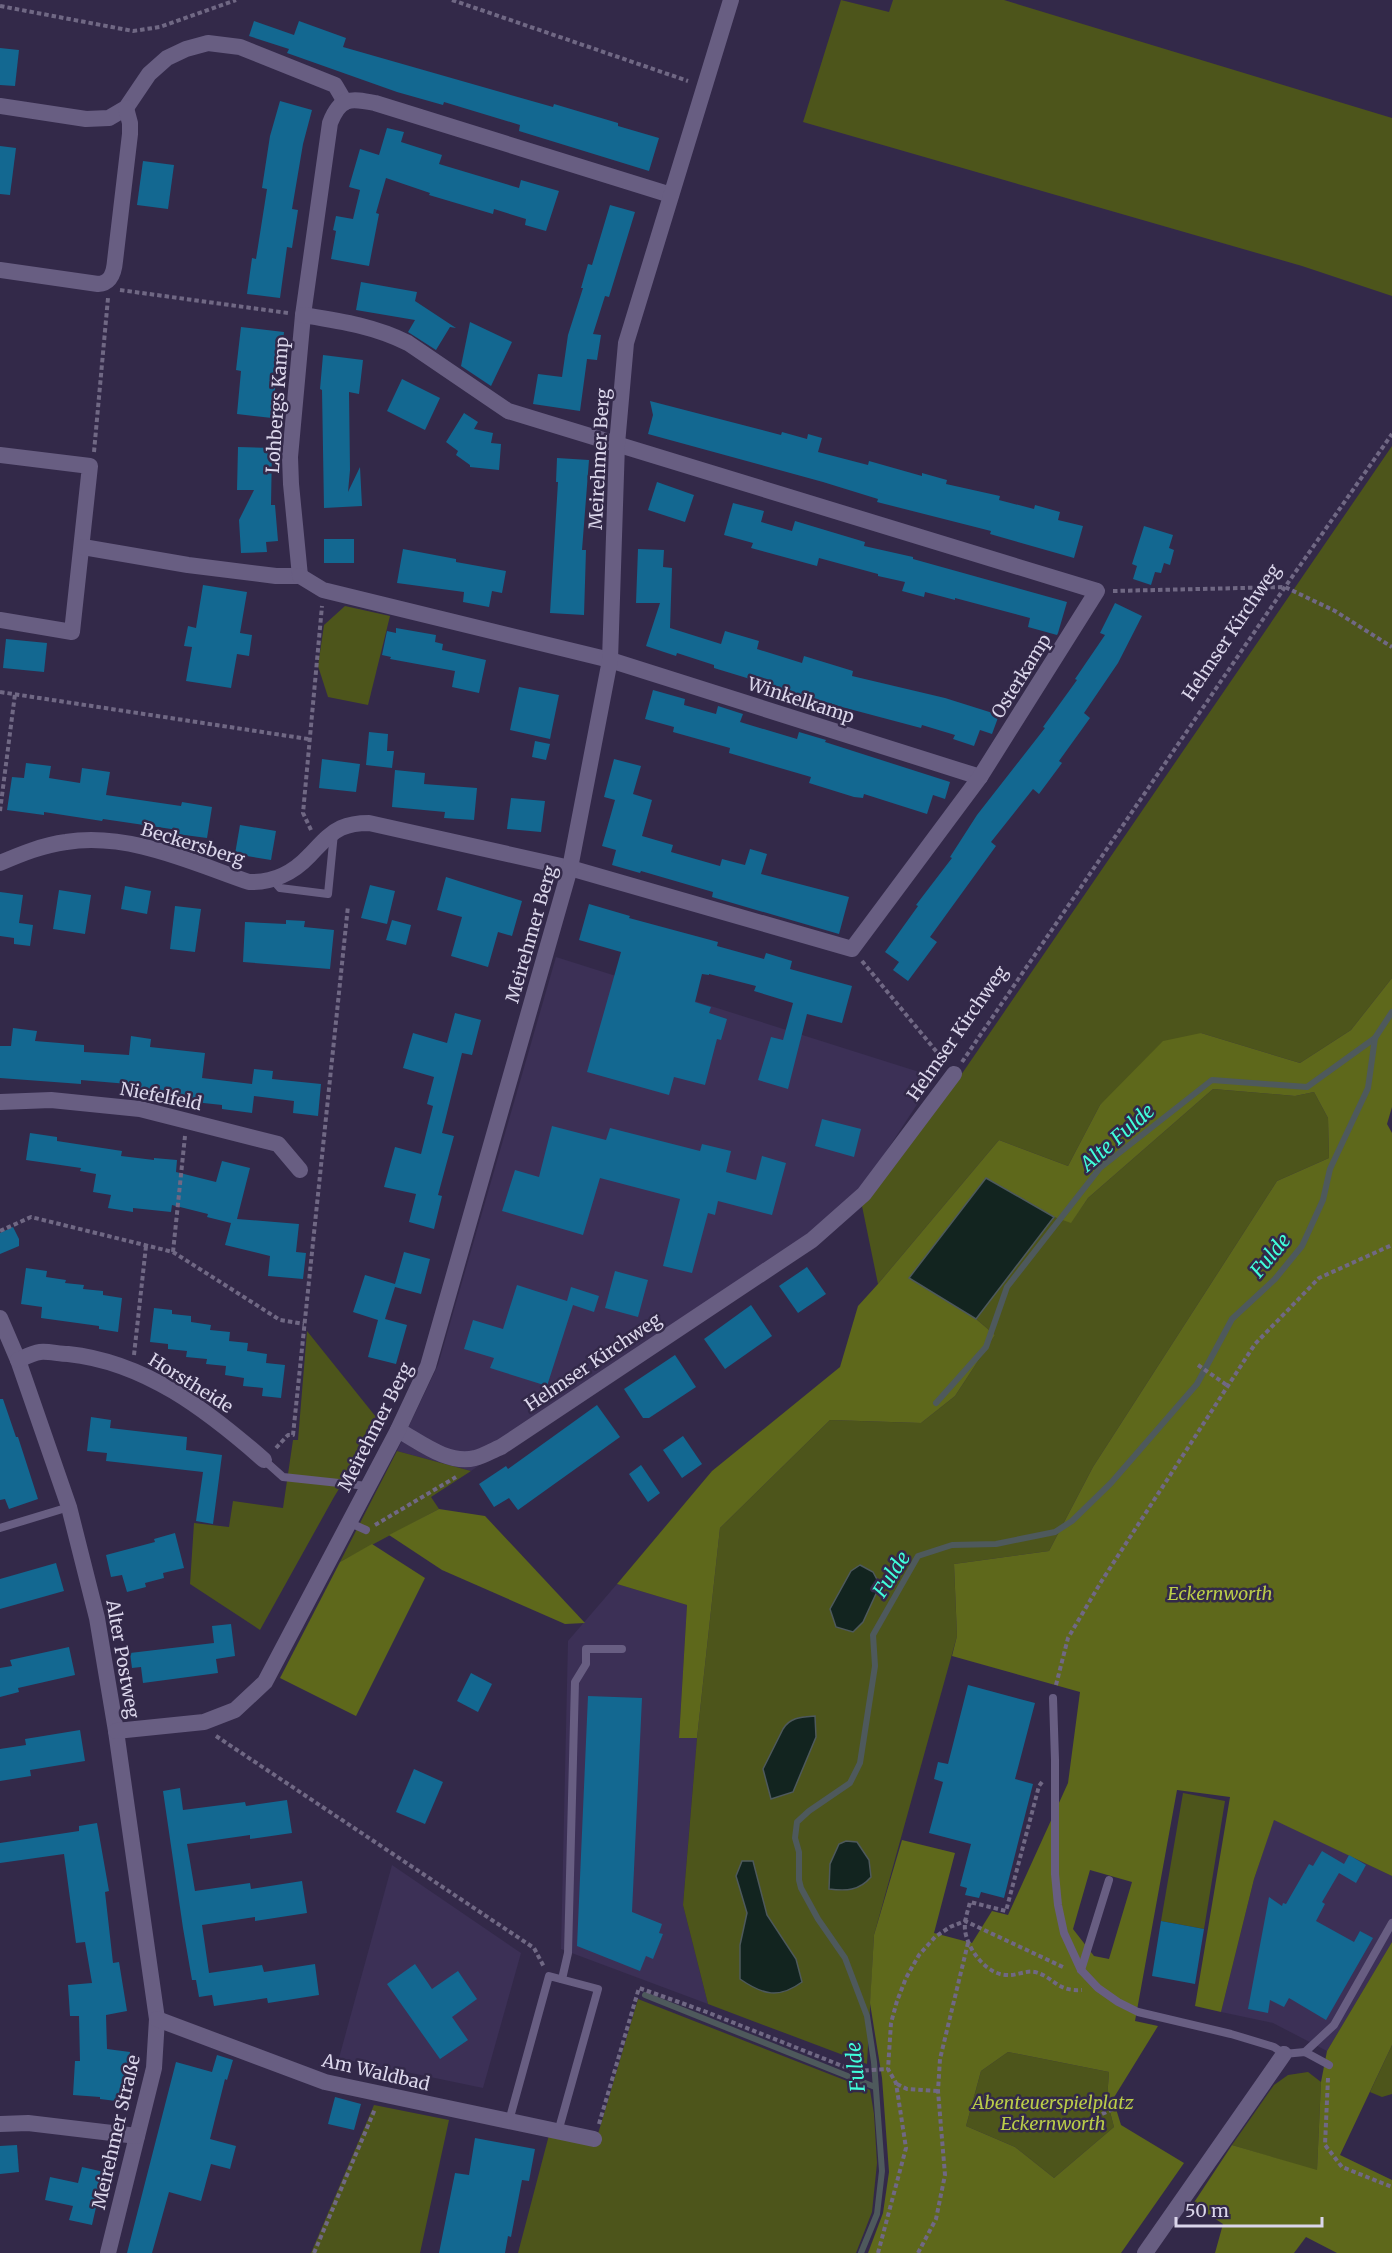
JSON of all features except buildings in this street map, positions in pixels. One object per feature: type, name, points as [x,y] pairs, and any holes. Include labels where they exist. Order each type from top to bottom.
[{"type":"street","name":"Meirehmer Berg","points":[[116,1731],[203,1722],[235,1710],[265,1682],[398,1430],[428,1366],[570,868],[610,660],[617,444],[626,343],[730,0]]},
{"type":"street","points":[[0,106],[86,119],[109,117],[126,108],[149,74],[176,53],[208,43],[240,47],[335,85],[345,102],[357,99],[375,103],[671,195]]},
{"type":"street","name":"Lohbergs Kamp","points":[[300,576],[290,457],[303,315],[330,123],[335,108],[345,102]]},
{"type":"street","points":[[0,270],[98,284],[106,282],[114,269],[130,134],[126,108]]},
{"type":"street","points":[[303,315],[367,326],[390,334],[408,343],[508,411],[1097,591]]},
{"type":"street","points":[[0,455],[90,466],[72,632],[0,620]]},
{"type":"street","points":[[82,547],[188,565],[276,576],[300,576],[323,590],[610,660]]},
{"type":"street","name":"Osterkamp","points":[[852,949],[980,777],[1097,591]]},
{"type":"street","name":"Winkelkamp","points":[[610,660],[980,777]]},
{"type":"street","points":[[273,880],[301,863],[334,832],[351,825],[376,823],[570,868],[852,949]]},
{"type":"street","name":"Beckersberg","points":[[0,863],[42,847],[66,842],[110,841],[160,852],[249,882],[273,880]]},
{"type":"street","name":"Helmser Kirchweg","points":[[398,1430],[449,1458],[462,1460],[476,1458],[501,1447],[812,1240],[864,1194],[954,1074]]},
{"type":"street","name":"Niefelfeld","points":[[0,1102],[51,1100],[140,1109],[278,1144],[300,1170]]},
{"type":"street","name":"Alter Postweg","points":[[0,1318],[18,1360],[69,1507],[97,1618],[116,1731],[157,2019]]},
{"type":"street","name":"Horstheide","points":[[18,1360],[41,1352],[83,1356],[133,1369],[175,1391],[228,1428],[264,1460]]},
{"type":"street","name":"Am Waldbad","points":[[157,2019],[325,2082],[594,2139]]},
{"type":"street","name":"Meirehmer Straße","points":[[108,2253],[154,2068],[157,2019]]},
{"type":"street","points":[[1145,2253],[1284,2054]]},
{"type":"street","points":[[0,2124],[28,2123],[137,2136]]},
{"type":"lane","points":[[273,880],[280,888],[328,894],[334,832]]},
{"type":"lane","points":[[264,1460],[283,1477],[367,1486]]},
{"type":"lane","points":[[0,1528],[69,1507]]},
{"type":"lane","points":[[348,1522],[366,1530]]},
{"type":"lane","points":[[562,1979],[568,1953],[575,1683],[586,1664],[586,1649],[622,1649]]},
{"type":"lane","points":[[1053,1698],[1055,1874],[1058,1905],[1064,1933],[1081,1970],[1098,1988],[1138,2012],[1231,2034],[1274,2048],[1284,2054],[1305,2052],[1329,2065]]},
{"type":"lane","points":[[1081,1970],[1109,1880]]},
{"type":"lane","points":[[1305,2052],[1335,2025],[1392,1923]]},
{"type":"lane","points":[[509,2121],[549,1976],[598,1989],[558,2132]]},
{"type":"path","points":[[0,6],[133,30],[160,27],[236,0]]},
{"type":"path","points":[[452,0],[703,86]]},
{"type":"path","points":[[106,282],[119,290],[303,315]]},
{"type":"path","points":[[90,466],[94,461],[108,296],[106,282]]},
{"type":"path","name":"Helmser Kirchweg","points":[[954,1074],[1285,587],[1392,434]]},
{"type":"path","points":[[1097,591],[1285,587],[1335,611],[1392,647]]},
{"type":"path","points":[[318,846],[303,813],[323,590]]},
{"type":"path","points":[[0,692],[308,739]]},
{"type":"path","points":[[0,811],[15,694]]},
{"type":"path","points":[[852,949],[954,1074]]},
{"type":"path","points":[[173,1252],[188,1121]]},
{"type":"path","points":[[0,1231],[31,1217],[173,1252],[280,1320],[304,1324]]},
{"type":"path","points":[[1053,1698],[1068,1638],[1101,1582],[1255,1344],[1319,1278],[1392,1245]]},
{"type":"path","points":[[133,1369],[146,1246]]},
{"type":"path","points":[[1198,1365],[1228,1386]]},
{"type":"path","points":[[366,1530],[471,1468],[476,1458]]},
{"type":"path","points":[[203,1722],[216,1736],[534,1948],[549,1976]]},
{"type":"path","points":[[918,2253],[936,2219],[945,2175],[938,2091],[939,2059],[968,1943],[965,1921],[971,1899],[1006,1911],[1039,1786],[1055,1760]]},
{"type":"path","points":[[938,2091],[907,2089],[896,2083],[886,2070],[891,2024],[906,1978],[919,1955],[935,1937],[965,1921],[1069,1970]]},
{"type":"path","points":[[968,1943],[987,1967],[996,1973],[1007,1975],[1031,1971],[1060,1987],[1098,1988]]},
{"type":"path","points":[[594,2139],[639,1988],[704,2010],[844,2068],[855,2071],[886,2070]]},
{"type":"path","points":[[1329,2065],[1325,2145],[1342,2167],[1392,2187]]},
{"type":"path","points":[[878,2253],[906,2148],[896,2083]]},
{"type":"path","points":[[314,2253],[374,2114],[378,2093]]},
{"type":"path","points":[[1102,2114],[1132,2100]]},
{"type":"shaded area","points":[[556,957],[935,1077],[859,1193],[804,1239],[471,1471],[397,1451],[438,1365]]},
{"type":"shaded area","points":[[986,1178],[1054,1217],[976,1319],[909,1278]]},
{"type":"shaded area","points":[[860,1565],[873,1572],[880,1585],[863,1622],[853,1632],[836,1627],[830,1609],[851,1571]]},
{"type":"shaded area","points":[[617,1584],[687,1605],[679,1738],[697,1738],[683,1905],[708,2004],[561,1949],[568,1641]]},
{"type":"shaded area","points":[[815,1716],[816,1737],[793,1792],[771,1799],[763,1769],[783,1729],[793,1720]]},
{"type":"shaded area","points":[[1274,1819],[1392,1876],[1392,1942],[1327,2051],[1273,2023],[1221,2012],[1254,1879]]},
{"type":"shaded area","points":[[846,1841],[857,1842],[869,1860],[871,1877],[862,1885],[852,1889],[829,1889],[830,1864],[839,1844]]},
{"type":"shaded area","points":[[742,1861],[753,1861],[767,1915],[796,1959],[802,1982],[786,1991],[771,1993],[756,1989],[740,1979],[740,1945],[747,1913],[736,1876]]},
{"type":"shaded area","points":[[392,1865],[521,1953],[483,2088],[339,2058]]},
{"type":"green space","points":[[841,0],[889,12],[893,0],[1004,0],[1392,118],[1392,296],[1302,266],[803,122]]},
{"type":"green space","points":[[1392,446],[1392,978],[1351,1030],[1300,1063],[1201,1033],[1100,1105],[1068,1166],[999,1140],[878,1284],[862,1206],[948,1094]]},
{"type":"green space","points":[[345,606],[390,616],[368,705],[328,697],[318,666],[324,625]]},
{"type":"green space","name":"Eckernworth","points":[[1392,978],[1392,1107],[1387,1124],[1392,1133],[1392,1876],[1274,1820],[1254,1879],[1221,2012],[1195,2006],[1230,1797],[1177,1790],[1135,2021],[1158,2026],[1113,2099],[1121,2125],[1184,2163],[1121,2253],[868,2253],[883,2213],[889,2172],[882,2078],[870,2003],[874,1935],[902,1840],[955,1853],[934,1933],[972,1943],[992,1911],[1008,1915],[1068,1783],[1080,1692],[952,1656],[957,1636],[954,1564],[1049,1551],[1093,1467],[1277,1181],[1329,1158],[1328,1118],[1314,1092],[1295,1096],[1213,1089],[1088,1198],[1071,1223],[1054,1217],[985,1178],[976,1319],[995,1335],[955,1396],[921,1423],[830,1420],[720,1528],[697,1738],[679,1738],[687,1605],[617,1584],[712,1471],[840,1367],[858,1306],[999,1140],[1068,1166],[1100,1105],[1163,1041],[1201,1033],[1300,1063],[1351,1030]],"holes":[[[1090,1870],[1132,1882],[1109,1959],[1094,1956],[1073,1929]],[[1008,2052],[1109,2072],[1107,2100],[1114,2127],[1054,2178],[1015,2147],[966,2126],[981,2071]]]},
{"type":"green space","points":[[1213,1089],[1295,1096],[1314,1092],[1328,1118],[1329,1158],[1277,1181],[1093,1467],[1049,1551],[954,1564],[957,1636],[874,1935],[867,2064],[708,2004],[683,1905],[697,1738],[720,1528],[830,1420],[921,1423],[955,1396],[995,1335],[976,1319],[1054,1217],[1071,1222],[1088,1198]]},
{"type":"green space","points":[[307,1331],[380,1422],[334,1497],[260,1630],[190,1584],[194,1523],[229,1527],[233,1501],[283,1508],[293,1440],[298,1440]]},
{"type":"green space","points":[[397,1451],[471,1471],[431,1497],[439,1509],[340,1562]]},
{"type":"green space","points":[[439,1509],[485,1516],[585,1623],[565,1624],[442,1570],[389,1535]]},
{"type":"green space","points":[[372,1544],[425,1578],[356,1716],[280,1678],[340,1562]]},
{"type":"green space","points":[[1183,1793],[1225,1801],[1204,1929],[1161,1921]]},
{"type":"green space","points":[[1392,1942],[1392,2045],[1340,2155],[1392,2180],[1392,2253],[1337,2253],[1306,2237],[1294,2253],[1215,2253],[1223,2224],[1193,2204],[1232,2145],[1317,2170],[1321,2082],[1327,2051]]},
{"type":"green space","points":[[638,1999],[870,2090],[877,2163],[872,2212],[856,2253],[518,2253],[549,2135],[595,2144]]},
{"type":"green space","points":[[1392,2045],[1392,2094],[1382,2097],[1370,2092]]},
{"type":"green space","name":"Abenteuerspielplatz Eckernworth","points":[[1008,2052],[1109,2072],[1107,2100],[1114,2127],[1054,2178],[1015,2147],[966,2126],[981,2071]]},
{"type":"green space","points":[[1308,2072],[1321,2082],[1317,2171],[1232,2145],[1274,2085],[1288,2075]]},
{"type":"green space","points":[[374,2105],[449,2120],[420,2253],[311,2253]]},
{"type":"waterway","name":"Fulde","points":[[861,2253],[877,2214],[882,2171],[874,2062],[867,2016],[845,1958],[818,1919],[801,1888],[799,1852],[795,1838],[797,1822],[850,1783],[860,1763],[875,1666],[873,1635],[918,1556],[952,1545],[996,1544],[1055,1532],[1072,1521],[1111,1483],[1197,1384],[1232,1319],[1275,1279],[1302,1246],[1323,1200],[1330,1169],[1368,1088],[1375,1038],[1392,1012]]},
{"type":"waterway","name":"Alte Fulde","points":[[936,1403],[986,1347],[1007,1287],[1100,1168],[1212,1080],[1307,1087],[1375,1038]]},
{"type":"waterway","points":[[645,1995],[875,2087]]}]
